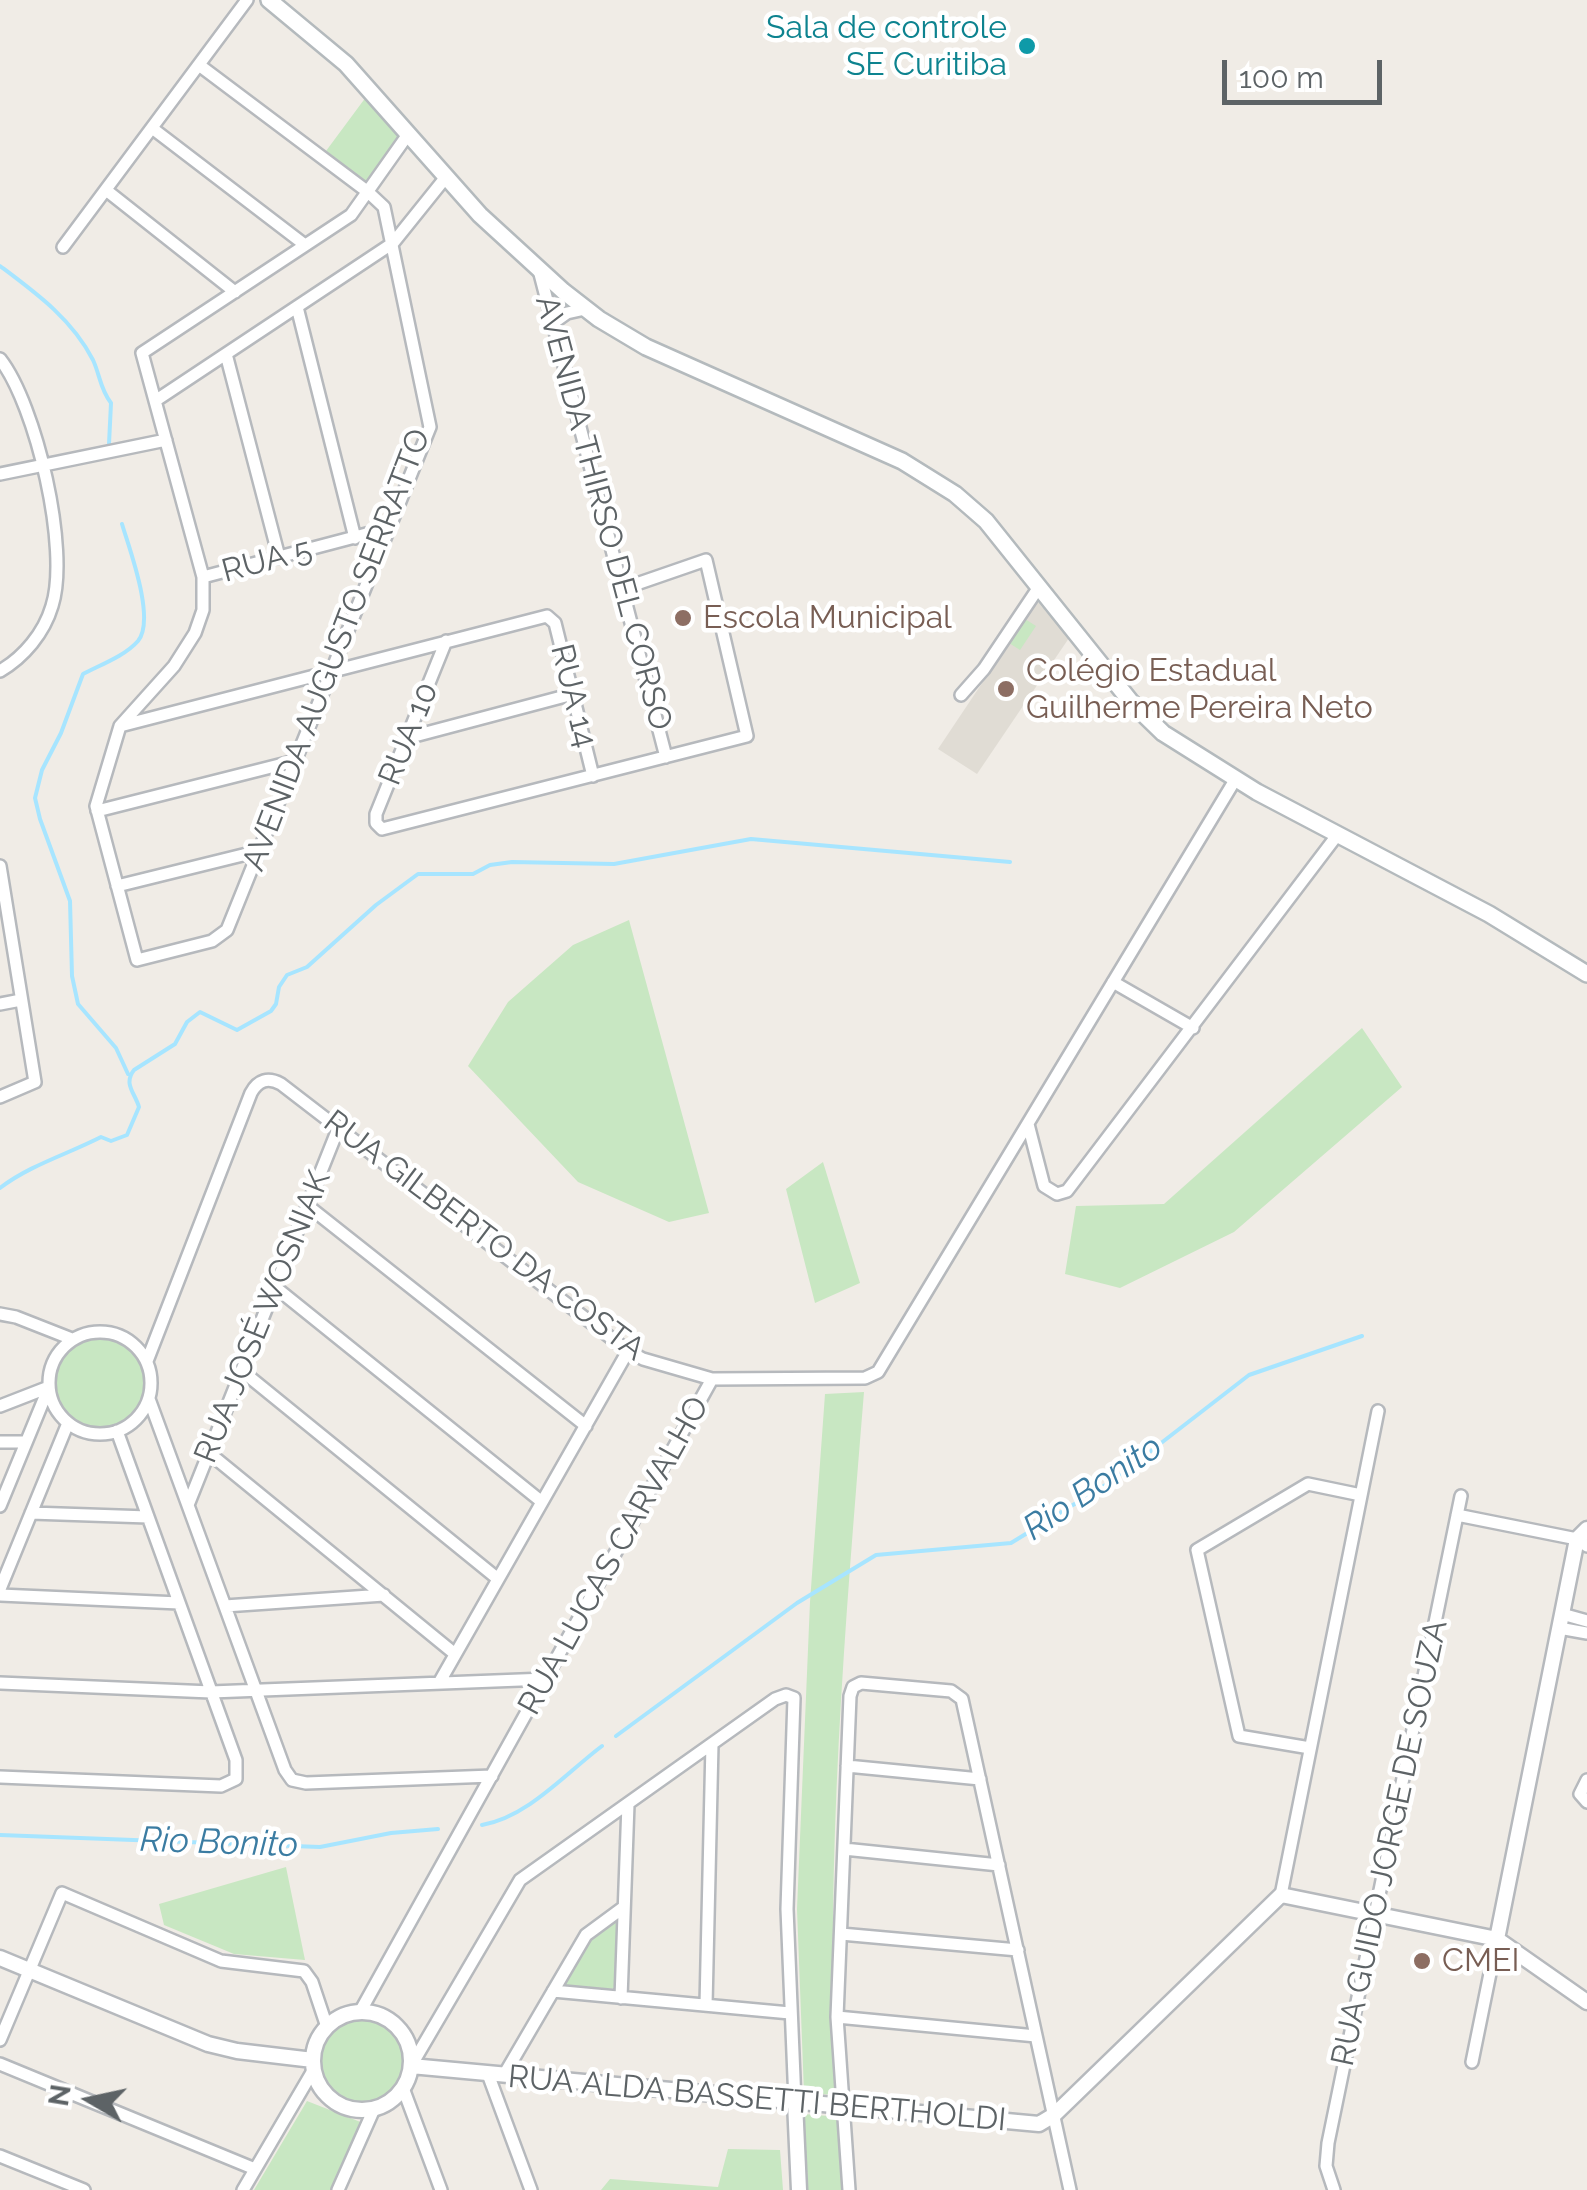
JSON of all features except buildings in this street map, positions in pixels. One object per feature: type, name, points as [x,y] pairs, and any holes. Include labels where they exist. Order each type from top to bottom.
[{"type":"main road","points":[[269,0],[325,44],[446,177],[539,270],[585,308],[646,347],[920,471],[956,494],[986,521],[1146,717],[1178,744],[1235,780],[1489,914],[1587,974]]},
{"type":"street","points":[[63,247],[247,0]]},
{"type":"street","points":[[199,65],[368,192]]},
{"type":"street","points":[[152,128],[305,245]]},
{"type":"street","points":[[259,851],[117,886],[97,812],[120,726],[190,644],[203,610],[203,578],[142,353],[351,215],[410,133]]},
{"type":"street","points":[[155,401],[393,242],[446,177]]},
{"type":"street","points":[[106,190],[235,292]]},
{"type":"street","name":"AVENIDA AUGUSTO SERRATTO","points":[[117,886],[137,960],[212,942],[223,935],[430,428],[393,242],[384,208],[368,192]]},
{"type":"street","name":"AVENIDA THIRSO DEL CORSO","points":[[539,270],[666,757]]},
{"type":"street","points":[[297,307],[355,538]]},
{"type":"street","points":[[552,323],[585,308]]},
{"type":"street","points":[[226,354],[279,558]]},
{"type":"street","points":[[0,359],[24,399],[44,465],[58,572],[46,622],[28,648],[0,672]]},
{"type":"street","points":[[0,474],[166,440]]},
{"type":"street","name":"RUA 5","points":[[203,578],[390,528]]},
{"type":"street","points":[[594,776],[747,736],[706,560],[622,589]]},
{"type":"street","points":[[961,694],[984,669],[1039,587]]},
{"type":"street","name":"RUA 14","points":[[446,641],[551,617],[594,776]]},
{"type":"street","points":[[120,726],[446,641]]},
{"type":"street","name":"RUA 10","points":[[446,641],[376,814],[378,826],[390,829],[594,776]]},
{"type":"street","points":[[407,738],[572,694]]},
{"type":"street","points":[[97,812],[295,761]]},
{"type":"street","name":"RUA LUCAS CARVALHO","points":[[360,2012],[712,1379],[865,1378],[878,1372],[1235,780]]},
{"type":"street","points":[[1028,1124],[1041,1180],[1048,1190],[1057,1194],[1067,1192],[1338,834]]},
{"type":"street","points":[[0,866],[35,1082],[0,1097]]},
{"type":"street","points":[[1113,982],[1193,1028]]},
{"type":"street","points":[[0,1004],[22,1000]]},
{"type":"street","name":"RUA GILBERTO DA COSTA","points":[[147,1362],[251,1093],[264,1080],[281,1084],[628,1351],[712,1379]]},
{"type":"street","name":"RUA JOSÉ WOSNIAK","points":[[188,1506],[338,1128]]},
{"type":"street","points":[[308,1206],[586,1426]]},
{"type":"street","points":[[275,1287],[542,1502]]},
{"type":"street","points":[[0,1314],[72,1339]]},
{"type":"street","points":[[0,1506],[49,1387],[54,1360],[72,1339],[86,1333],[114,1333],[128,1339],[147,1362],[151,1386],[142,1413],[117,1431],[100,1434],[68,1423],[58,1413],[49,1387]]},
{"type":"street","points":[[439,1683],[628,1351]]},
{"type":"street","points":[[242,1370],[498,1578]]},
{"type":"street","points":[[0,1406],[49,1387]]},
{"type":"street","points":[[148,1398],[285,1770],[292,1780],[306,1783],[492,1776]]},
{"type":"street","points":[[1378,1411],[1281,1894],[1497,1939],[1587,2002]]},
{"type":"street","points":[[68,1423],[0,1592],[179,1603]]},
{"type":"street","points":[[0,1777],[221,1786],[236,1779],[236,1760],[117,1431]]},
{"type":"street","points":[[0,1442],[26,1442]]},
{"type":"street","points":[[209,1453],[456,1654]]},
{"type":"street","points":[[1310,1748],[1238,1736],[1197,1550],[1308,1484],[1361,1494]]},
{"type":"street","name":"RUA GUIDO JORGE DE SOUZA","points":[[1334,2190],[1326,2152],[1461,1496]]},
{"type":"street","points":[[31,1513],[148,1517]]},
{"type":"street","points":[[1457,1515],[1584,1538],[1560,1621],[1472,2062]]},
{"type":"street","points":[[225,1606],[384,1596]]},
{"type":"street","points":[[1560,1621],[1587,1621]]},
{"type":"street","points":[[1560,1621],[1587,1634]]},
{"type":"street","points":[[0,1683],[256,1692],[546,1678]]},
{"type":"street","points":[[849,2190],[837,2017],[850,1696],[853,1687],[861,1683],[952,1691],[960,1695],[1070,2190]]},
{"type":"street","points":[[411,2066],[403,2034],[377,2014],[348,2014],[327,2028],[315,2048],[318,2082],[335,2102],[361,2110],[387,2104],[404,2088],[411,2066],[520,1880],[780,1696],[794,1698],[787,1909],[799,2190]]},
{"type":"street","points":[[706,2005],[712,1744]]},
{"type":"street","points":[[847,1766],[980,1779]]},
{"type":"street","points":[[1587,1780],[1580,1794],[1587,1802]]},
{"type":"street","points":[[622,1998],[628,1804]]},
{"type":"street","points":[[844,1849],[999,1865]]},
{"type":"street","points":[[0,2040],[62,1893],[222,1961],[304,1971],[312,1982],[327,2028]]},
{"type":"street","name":"RUA ALDA BASSETTI BERTHOLDI","points":[[411,2066],[1033,2124],[1054,2115],[1281,1894]]},
{"type":"street","points":[[504,2075],[586,1935],[624,1907]]},
{"type":"street","points":[[840,1934],[1018,1950]]},
{"type":"street","points":[[0,1958],[208,2044],[314,2064]]},
{"type":"street","points":[[553,1991],[790,2013]]},
{"type":"street","points":[[837,2017],[1036,2036]]},
{"type":"street","points":[[0,2064],[255,2169]]},
{"type":"street","points":[[243,2190],[314,2064]]},
{"type":"street","points":[[488,2074],[531,2190]]},
{"type":"street","points":[[404,2088],[441,2190]]},
{"type":"street","points":[[338,2190],[374,2109]]},
{"type":"street","points":[[0,2156],[84,2190]]},
{"type":"shaded area","name":"Colégio Estadual Guilherme Pereira Neto","points":[[1037,601],[1069,638],[977,774],[938,749]]},
{"type":"green space","points":[[366,97],[400,135],[367,182],[326,151]]},
{"type":"green space","points":[[1025,619],[1036,626],[1020,650],[1009,643]]},
{"type":"green space","points":[[629,920],[709,1213],[669,1222],[578,1182],[468,1066],[508,1002],[573,945]]},
{"type":"green space","points":[[1362,1028],[1402,1087],[1234,1232],[1120,1288],[1065,1274],[1076,1206],[1164,1204]]},
{"type":"green space","points":[[823,1162],[860,1283],[815,1303],[786,1189]]},
{"type":"green space","points":[[100,1338],[117,1341],[132,1351],[142,1366],[142,1400],[132,1415],[117,1425],[100,1428],[83,1425],[68,1415],[58,1400],[55,1383],[58,1366],[68,1351],[83,1341]]},
{"type":"green space","points":[[864,1392],[835,1831],[836,2095],[804,2093],[797,1909],[810,1602],[825,1394]]},
{"type":"green space","points":[[286,1867],[305,1960],[234,1954],[164,1925],[159,1904]]},
{"type":"green space","points":[[617,1921],[615,1989],[565,1985],[591,1939]]},
{"type":"green space","points":[[362,2020],[391,2032],[403,2061],[391,2090],[362,2102],[333,2090],[321,2061],[333,2032]]},
{"type":"green space","points":[[307,2101],[363,2123],[333,2190],[254,2190]]},
{"type":"green space","points":[[804,2114],[840,2117],[843,2190],[808,2190]]},
{"type":"green space","points":[[728,2149],[780,2150],[783,2190],[601,2190],[610,2179],[718,2187]]},
{"type":"waterway","points":[[0,266],[52,308],[84,345],[111,403],[109,444]]},
{"type":"waterway","points":[[122,524],[143,601],[143,631],[126,651],[83,674],[42,770],[35,798],[70,901],[72,976],[78,1004],[116,1048],[128,1074]]},
{"type":"waterway","points":[[0,1188],[36,1166],[101,1137],[111,1141],[127,1135],[139,1107],[130,1084],[131,1075],[175,1044],[187,1022],[200,1012],[237,1030],[271,1011],[287,975],[307,967],[376,905],[418,874],[473,874],[490,865],[512,862],[614,864],[751,839],[1010,862]]},
{"type":"waterway","name":"Rio Bonito","points":[[616,1736],[797,1603],[876,1555],[1011,1543],[1112,1481],[1249,1375],[1362,1336]]},
{"type":"waterway","name":"Rio Bonito","points":[[482,1825],[531,1804],[602,1746]]},
{"type":"waterway","name":"Rio Bonito","points":[[0,1835],[320,1847],[391,1833],[438,1829]]},
{"type":"place","name":"Sala de controle SE Curitiba","points":[[1027,46]]},
{"type":"place","name":"Escola Municipal","points":[[683,618]]},
{"type":"place","name":"Colégio Estadual Guilherme Pereira Neto","points":[[1006,689]]},
{"type":"place","name":"CMEI","points":[[1422,1961]]}]
